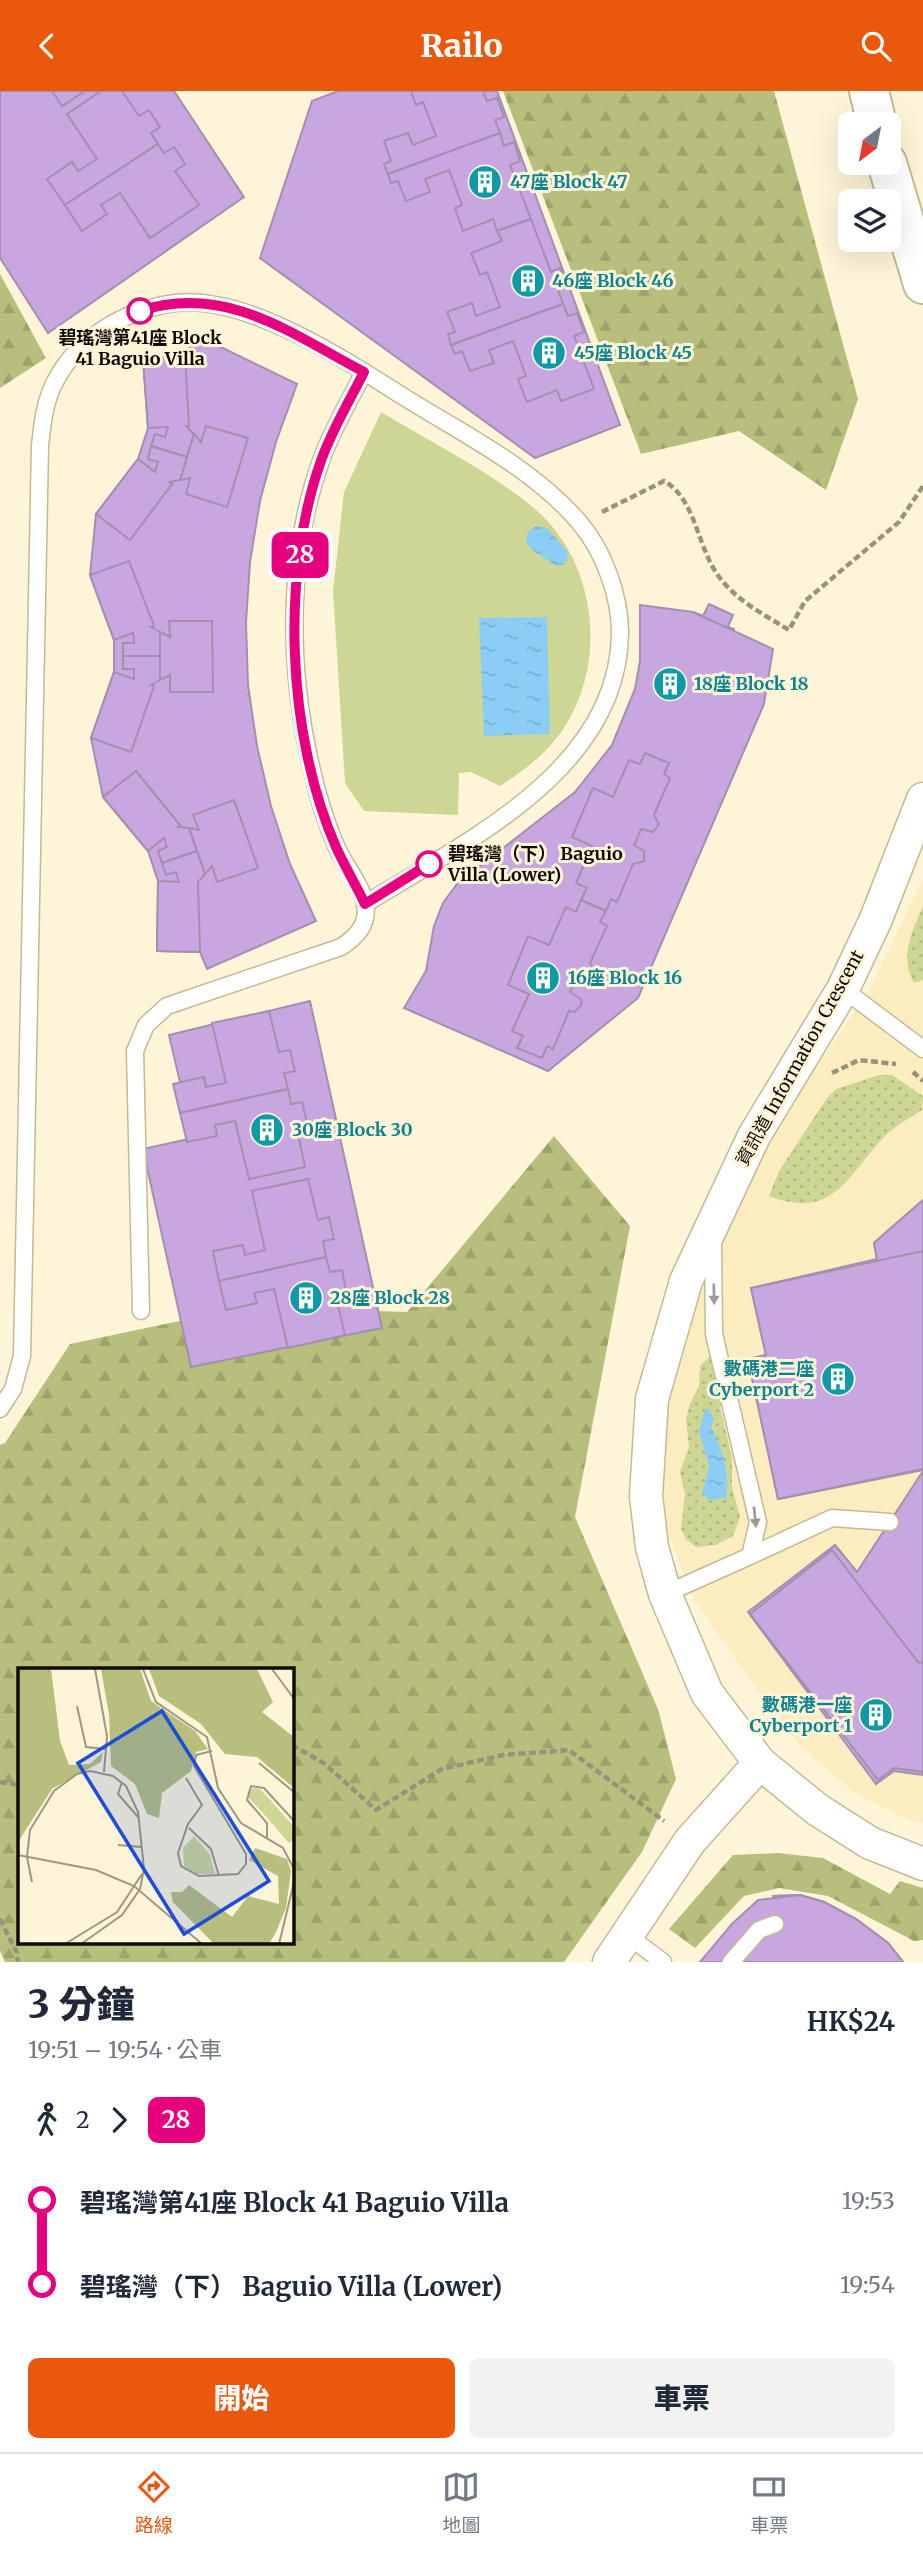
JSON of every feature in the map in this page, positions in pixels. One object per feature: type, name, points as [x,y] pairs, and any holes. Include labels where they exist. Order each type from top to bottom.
[{"type":"street","points":[[869,91],[874,112]]},
{"type":"street","points":[[891,175],[923,284]]},
{"type":"street","name":"資訊道 Information Crescent","points":[[923,799],[876,919],[843,989],[754,1136],[686,1281],[652,1399],[646,1496],[652,1547],[666,1594],[707,1693],[760,1763],[818,1810],[870,1843],[923,1864]]},
{"type":"street","points":[[609,1962],[690,1841],[760,1763]]},
{"type":"lane","points":[[0,1409],[13,1389],[22,1356],[37,485],[44,415],[52,387],[64,368],[94,335],[130,315],[176,303],[223,305],[269,322],[364,372],[527,475],[580,523],[599,554],[620,613],[620,645],[614,679],[586,740],[572,758],[539,789],[471,838],[365,904]]},
{"type":"lane","points":[[141,1311],[135,1051],[146,1025],[167,1006],[341,947],[356,937],[365,922],[365,904],[336,847],[310,762],[300,708],[295,631],[296,587],[310,499],[322,457],[364,372]]},
{"type":"lane","points":[[843,989],[923,1049]]},
{"type":"lane","points":[[712,1226],[714,1334],[758,1522],[750,1556]]},
{"type":"lane","points":[[666,1594],[832,1518],[890,1522]]},
{"type":"lane","points":[[731,1962],[753,1934],[775,1924]]},
{"type":"lane","points":[[627,1935],[659,1958]]},
{"type":"path","points":[[580,523],[664,481],[677,488],[714,570],[726,586],[740,599],[789,630],[805,601],[898,522],[923,486]]},
{"type":"path","points":[[294,1746],[325,1764],[376,1810],[442,1769],[503,1755],[569,1750],[665,1822]]},
{"type":"path","points":[[0,1782],[18,1785]]},
{"type":"path","points":[[0,1919],[17,1953],[18,1962]]},
{"type":"shaded area","points":[[923,879],[923,1823],[907,1819],[855,1793],[799,1745],[692,1596],[665,1524],[661,1440],[679,1347],[696,1288],[742,1188],[796,1097],[869,991]]},
{"type":"green space","points":[[503,91],[774,91],[858,399],[826,490],[739,431],[641,454]]},
{"type":"green space","points":[[0,274],[46,358],[0,388]]},
{"type":"green space","points":[[381,412],[480,470],[535,509],[558,534],[575,563],[586,596],[590,629],[588,663],[580,696],[565,727],[538,758],[500,786],[471,772],[459,773],[458,815],[364,811],[345,783],[333,591],[344,492]]},
{"type":"green space","points":[[923,906],[923,980],[914,983],[907,954],[911,934]]},
{"type":"green space","points":[[879,1075],[892,1075],[923,1096],[922,1110],[886,1135],[847,1181],[823,1199],[808,1203],[790,1202],[769,1196],[779,1171],[827,1098],[836,1089]]},
{"type":"green space","points":[[554,1136],[630,1226],[575,1517],[658,1709],[676,1779],[642,1852],[564,1962],[5,1962],[0,1951],[0,1445],[5,1443],[70,1344],[246,1307],[407,1312]]},
{"type":"green space","points":[[711,1355],[715,1359],[725,1404],[720,1406],[732,1458],[732,1488],[740,1517],[733,1536],[716,1545],[696,1547],[686,1539],[681,1529],[685,1494],[680,1472],[689,1447],[686,1419],[699,1386],[700,1366]]},
{"type":"green space","points":[[778,1853],[823,1858],[890,1894],[900,1881],[923,1888],[923,1940],[914,1941],[828,1896],[779,1888],[744,1896],[695,1948],[669,1929],[733,1855]]},
{"type":"water","points":[[536,526],[547,528],[568,552],[567,560],[562,565],[554,565],[526,542],[528,532]]},
{"type":"water","points":[[547,617],[550,734],[484,736],[479,618]]},
{"type":"water","points":[[708,1408],[714,1418],[711,1428],[722,1453],[727,1480],[726,1498],[709,1500],[702,1493],[709,1466],[699,1431]]},
{"type":"building","points":[[0,91],[174,91],[244,197],[48,333],[0,258]]},
{"type":"building","points":[[52,91],[85,91],[62,106]]},
{"type":"building","points":[[101,91],[122,91],[139,116],[149,110],[160,127],[151,133],[158,144],[65,205],[47,179],[72,162],[78,171],[97,159],[67,114]]},
{"type":"building","points":[[338,91],[497,91],[620,425],[535,458],[260,258],[312,101]]},
{"type":"building","points":[[411,91],[483,91],[487,101],[497,98],[504,117],[495,120],[500,133],[388,174],[384,164],[391,161],[384,141],[408,133],[413,145],[436,136],[423,102],[416,105]]},
{"type":"building","name":"47座 Block 47","points":[[500,133],[504,146],[514,142],[520,161],[510,165],[531,219],[497,231],[493,219],[463,231],[455,208],[462,205],[449,170],[425,179],[430,192],[406,201],[398,181],[391,183],[388,174]]},
{"type":"building","points":[[158,144],[164,153],[174,147],[185,164],[175,171],[199,205],[150,238],[120,193],[101,205],[107,214],[82,231],[65,205]]},
{"type":"building","name":"46座 Block 46","points":[[531,219],[551,272],[560,268],[567,287],[558,290],[563,304],[451,345],[448,334],[455,332],[447,312],[472,303],[476,316],[500,307],[487,272],[480,275],[471,253],[502,241],[497,231]]},
{"type":"building","name":"45座 Block 45","points":[[563,304],[568,316],[577,313],[584,332],[574,336],[594,389],[561,401],[557,390],[527,402],[518,379],[526,376],[513,341],[489,350],[494,363],[470,371],[462,351],[455,354],[451,345]]},
{"type":"building","points":[[196,335],[297,384],[276,442],[260,501],[250,562],[246,623],[248,685],[257,746],[271,806],[290,864],[316,921],[207,969],[200,952],[157,951],[158,881],[148,851],[103,797],[91,738],[114,672],[114,640],[90,575],[96,514],[138,459],[148,428],[143,359],[185,356]]},
{"type":"building","points":[[185,356],[189,426],[186,426],[194,434],[187,457],[151,446],[155,434],[165,437],[168,427],[148,428],[143,359]]},
{"type":"building","points":[[206,426],[248,438],[227,507],[186,494],[190,478],[180,480],[194,434],[201,442]]},
{"type":"building","points":[[151,446],[187,457],[180,480],[169,482],[172,484],[130,540],[96,514],[138,459],[155,472],[158,462],[148,459]]},
{"type":"building","points":[[129,561],[154,626],[151,627],[160,632],[160,656],[123,656],[123,643],[134,643],[133,633],[114,640],[90,575]]},
{"type":"building","name":"18座 Block 18","points":[[709,604],[733,615],[728,627],[734,629],[718,668],[723,676],[716,684],[704,681],[698,697],[708,703],[707,713],[697,716],[681,753],[674,751],[669,763],[645,753],[650,740],[640,736],[656,698],[635,689],[656,641],[677,650],[693,612],[703,616]]},
{"type":"building","points":[[640,605],[693,612],[773,649],[764,704],[638,998],[548,1071],[404,1008],[426,971],[434,926],[443,903],[457,884],[575,792],[612,745],[635,689],[640,661]]},
{"type":"building","points":[[169,621],[212,621],[213,692],[170,692],[170,675],[160,680],[160,632],[170,637]]},
{"type":"building","points":[[123,656],[160,656],[160,680],[151,685],[154,686],[131,752],[91,738],[114,672],[134,679],[134,669],[123,669]]},
{"type":"building","points":[[645,753],[669,763],[664,774],[670,778],[654,815],[659,824],[653,832],[641,829],[634,845],[644,851],[644,861],[633,864],[617,902],[611,899],[606,911],[581,900],[587,888],[576,883],[592,846],[572,837],[593,788],[613,797],[629,760],[640,764]]},
{"type":"building","points":[[136,771],[180,825],[178,827],[189,828],[197,851],[162,863],[158,851],[167,847],[164,838],[148,851],[103,797]]},
{"type":"building","points":[[234,800],[258,868],[217,882],[212,866],[205,874],[189,828],[199,830],[193,815]]},
{"type":"building","points":[[197,851],[205,874],[198,882],[200,952],[157,951],[158,881],[179,882],[176,872],[166,875],[162,863]]},
{"type":"building","name":"16座 Block 16","points":[[581,900],[606,911],[600,922],[607,926],[590,963],[595,972],[589,980],[577,977],[570,992],[581,999],[582,1004],[575,1012],[569,1011],[553,1049],[547,1046],[542,1058],[517,1048],[523,1036],[512,1031],[529,994],[508,985],[528,936],[549,945],[566,907],[576,912]]},
{"type":"building","points":[[310,1001],[382,1328],[191,1367],[143,1149],[193,1138],[169,1035]]},
{"type":"building","points":[[269,1011],[279,1052],[290,1050],[295,1071],[284,1073],[288,1089],[180,1113],[173,1084],[204,1077],[206,1087],[226,1083],[212,1023]]},
{"type":"building","name":"30座 Block 30","points":[[288,1089],[291,1104],[302,1102],[307,1123],[296,1125],[305,1167],[249,1179],[235,1121],[215,1125],[217,1136],[187,1142],[180,1113]]},
{"type":"building","points":[[308,1179],[318,1220],[329,1217],[334,1239],[323,1241],[326,1257],[219,1281],[213,1251],[243,1245],[245,1255],[265,1250],[252,1191]]},
{"type":"building","points":[[923,1200],[923,1251],[877,1259],[874,1243]]},
{"type":"building","name":"數碼港二座 Cyberport 2","points":[[923,1200],[923,1470],[778,1499],[748,1359],[766,1355],[751,1288],[877,1259],[874,1243]]},
{"type":"building","name":"數碼港二座 Cyberport 2","points":[[923,1251],[923,1469],[778,1499],[748,1359],[766,1355],[751,1288]]},
{"type":"building","name":"28座 Block 28","points":[[326,1257],[330,1272],[342,1270],[346,1290],[335,1293],[345,1335],[288,1348],[274,1289],[254,1293],[257,1303],[226,1310],[219,1281]]},
{"type":"building","name":"數碼港一座 Cyberport 1","points":[[923,1471],[923,1775],[894,1771],[876,1784],[748,1612],[835,1545],[857,1572]]},
{"type":"building","name":"數碼港一座 Cyberport 1","points":[[832,1550],[918,1662],[923,1663],[923,1772],[894,1768],[878,1780],[750,1614]]},
{"type":"building","points":[[800,1895],[824,1902],[856,1919],[888,1943],[903,1962],[774,1962],[777,1949],[773,1896]]},
{"type":"building","points":[[800,1895],[824,1902],[856,1919],[888,1943],[903,1962],[774,1962],[777,1949],[773,1896]]},
{"type":"building","points":[[800,1895],[824,1902],[856,1919],[888,1943],[903,1962],[700,1962],[732,1924],[758,1900]]},
{"type":"bus line","name":"28","points":[[140,311],[176,303],[201,302],[243,310],[364,372],[322,457],[310,499],[296,587],[296,675],[310,762],[321,805],[336,847],[365,904],[429,864]]},
{"type":"place","name":"47座 Block 47","points":[[485,182]]},
{"type":"place","name":"46座 Block 46","points":[[528,281]]},
{"type":"place","name":"碧瑤灣第41座 Block 41 Baguio Villa","points":[[140,311]]},
{"type":"place","name":"45座 Block 45","points":[[549,353]]},
{"type":"place","name":"18座 Block 18","points":[[670,684]]},
{"type":"place","name":"碧瑤灣（下） Baguio Villa (Lower)","points":[[429,864]]},
{"type":"place","name":"16座 Block 16","points":[[543,978]]},
{"type":"place","name":"30座 Block 30","points":[[267,1130]]},
{"type":"place","name":"28座 Block 28","points":[[306,1298]]},
{"type":"place","name":"數碼港二座 Cyberport 2","points":[[838,1379]]},
{"type":"place","name":"數碼港一座 Cyberport 1","points":[[876,1715]]}]
